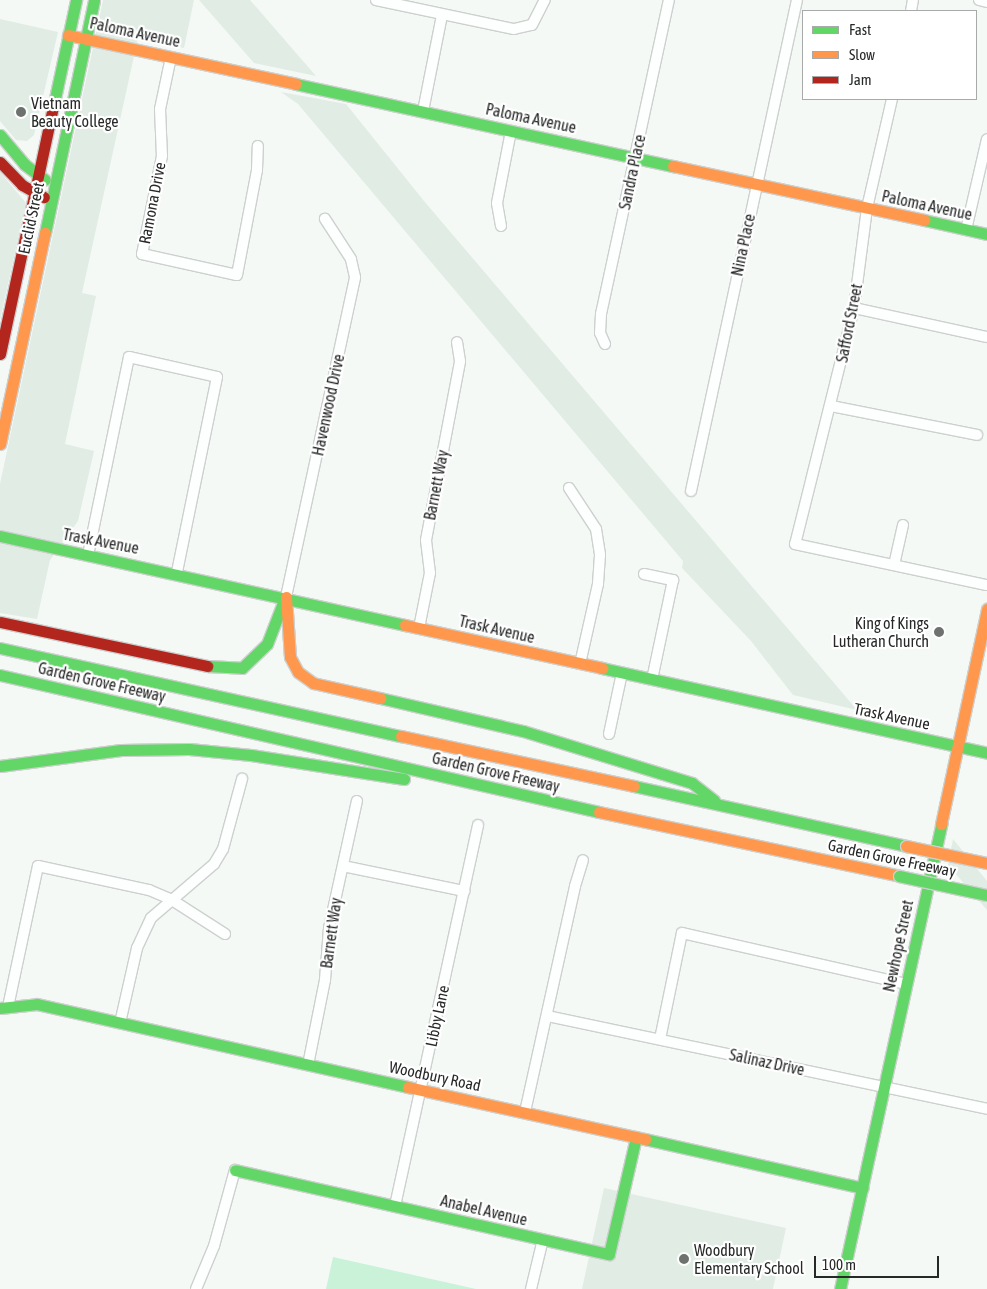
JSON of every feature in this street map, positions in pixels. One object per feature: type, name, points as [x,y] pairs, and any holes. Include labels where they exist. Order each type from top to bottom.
[{"type":"main road","name":"Euclid Street","points":[[0,354],[76,0]]},
{"type":"main road","name":"Euclid Street","points":[[0,444],[94,0]]},
{"type":"main road","name":"Paloma Avenue","points":[[68,35],[987,234]]},
{"type":"main road","points":[[0,135],[38,177],[55,184]]},
{"type":"main road","points":[[0,162],[35,194],[52,200]]},
{"type":"main road","name":"Trask Avenue","points":[[0,536],[177,572],[580,664],[987,753]]},
{"type":"main road","points":[[0,622],[218,668],[242,668],[267,644],[286,597]]},
{"type":"main road","points":[[286,597],[290,658],[298,672],[313,683],[523,731],[692,783],[718,803]]},
{"type":"main road","name":"Newhope Street","points":[[840,1289],[987,609]]},
{"type":"main road","name":"Garden Grove Freeway","points":[[0,648],[987,863]]},
{"type":"main road","name":"Garden Grove Freeway","points":[[0,675],[510,793],[987,895]]},
{"type":"main road","points":[[0,766],[121,750],[189,749],[251,754],[510,793]]},
{"type":"main road","name":"Woodbury Road","points":[[4,1008],[37,1004],[863,1188]]},
{"type":"main road","name":"Anabel Avenue","points":[[235,1170],[609,1254],[636,1137]]},
{"type":"street","points":[[376,0],[514,29],[532,25],[545,0]]},
{"type":"street","name":"Sandra Place","points":[[605,344],[600,333],[601,314],[669,0]]},
{"type":"street","name":"Nina Place","points":[[691,491],[797,0]]},
{"type":"street","points":[[979,0],[987,2]]},
{"type":"street","points":[[423,112],[442,15]]},
{"type":"street","name":"Ramona Drive","points":[[171,57],[159,116],[162,156],[142,254],[237,275],[257,170],[258,146]]},
{"type":"street","name":"Safford Street","points":[[892,100],[867,208],[854,308],[831,406],[794,544],[894,565]]},
{"type":"street","points":[[501,226],[497,203],[511,131]]},
{"type":"street","points":[[966,230],[987,139]]},
{"type":"street","name":"Havenwood Drive","points":[[286,597],[355,277],[351,259],[325,219]]},
{"type":"street","points":[[854,308],[987,337]]},
{"type":"street","name":"Barnett Way","points":[[419,628],[430,573],[426,540],[460,361],[457,342]]},
{"type":"street","points":[[88,555],[129,358],[217,377],[177,572]]},
{"type":"street","points":[[831,406],[977,435]]},
{"type":"street","points":[[569,488],[596,529],[600,555],[598,584],[580,664]]},
{"type":"street","points":[[903,525],[894,565],[987,585]]},
{"type":"street","points":[[644,574],[673,580],[652,680]]},
{"type":"street","points":[[609,734],[622,673]]},
{"type":"street","points":[[120,1023],[137,948],[151,918],[214,864],[223,849],[242,779]]},
{"type":"street","name":"Barnett Way","points":[[308,1065],[325,980],[329,928],[357,801]]},
{"type":"street","name":"Libby Lane","points":[[395,1206],[478,825]]},
{"type":"street","points":[[525,1112],[575,886],[583,860]]},
{"type":"street","points":[[4,1008],[38,866],[150,890],[172,900],[225,934]]},
{"type":"street","points":[[343,866],[464,891]]},
{"type":"street","points":[[660,1039],[682,933],[906,984]]},
{"type":"street","name":"Salinaz Drive","points":[[547,1016],[987,1109]]},
{"type":"street","points":[[196,1289],[214,1246],[235,1170]]},
{"type":"street","points":[[532,1289],[543,1239]]},
{"type":"shaded area","points":[[103,0],[194,0],[184,48],[138,38],[82,293],[96,296],[65,444],[94,451],[78,521],[50,560],[37,619],[0,613],[0,484]]},
{"type":"shaded area","points":[[199,0],[250,0],[316,76],[254,63]]},
{"type":"shaded area","points":[[0,19],[58,32],[34,135],[27,141],[16,140],[0,121]]},
{"type":"shaded area","points":[[281,92],[346,104],[424,201],[857,710],[793,695],[751,641],[682,568],[683,561],[298,104]]},
{"type":"shaded area","points":[[0,172],[26,203],[0,320]]},
{"type":"shaded area","points":[[953,839],[987,881],[987,910],[948,865]]},
{"type":"shaded area","name":"Woodbury Elementary School","points":[[604,1188],[786,1228],[773,1289],[582,1289]]},
{"type":"green space","points":[[333,1257],[476,1289],[326,1289]]},
{"type":"traffic: fast","points":[[54,103],[76,0]]},
{"type":"traffic: fast","points":[[45,233],[94,0]]},
{"type":"traffic: fast","points":[[296,84],[673,166]]},
{"type":"traffic: fast","points":[[0,135],[24,164],[45,180]]},
{"type":"traffic: fast","points":[[924,220],[987,234]]},
{"type":"traffic: fast","points":[[0,536],[405,625]]},
{"type":"traffic: fast","points":[[207,666],[242,668],[267,644],[284,600]]},
{"type":"traffic: fast","points":[[0,648],[401,736]]},
{"type":"traffic: fast","points":[[602,668],[987,753]]},
{"type":"traffic: fast","points":[[0,675],[599,812]]},
{"type":"traffic: fast","points":[[380,698],[523,731],[692,783],[714,800]]},
{"type":"traffic: fast","points":[[0,766],[121,750],[189,749],[251,755],[404,779]]},
{"type":"traffic: fast","points":[[634,786],[906,846]]},
{"type":"traffic: fast","points":[[840,1289],[941,824]]},
{"type":"traffic: fast","points":[[899,876],[987,895]]},
{"type":"traffic: fast","points":[[0,1008],[37,1004],[408,1087]]},
{"type":"traffic: fast","points":[[235,1170],[609,1254],[636,1137]]},
{"type":"traffic: fast","points":[[645,1139],[863,1188]]},
{"type":"traffic: slow","points":[[68,35],[296,84]]},
{"type":"traffic: slow","points":[[673,166],[924,220]]},
{"type":"traffic: slow","points":[[0,444],[45,233]]},
{"type":"traffic: slow","points":[[286,597],[290,657],[298,672],[313,683],[380,698]]},
{"type":"traffic: slow","points":[[941,824],[987,609]]},
{"type":"traffic: slow","points":[[405,625],[602,668]]},
{"type":"traffic: slow","points":[[401,736],[634,786]]},
{"type":"traffic: slow","points":[[599,812],[899,876]]},
{"type":"traffic: slow","points":[[906,846],[987,863]]},
{"type":"traffic: slow","points":[[408,1087],[645,1139]]},
{"type":"traffic: jam","points":[[0,354],[54,103]]},
{"type":"traffic: jam","points":[[0,162],[22,185],[44,197]]},
{"type":"traffic: jam","points":[[0,622],[207,666]]},
{"type":"place","name":"Vietnam Beauty College","points":[[21,112]]},
{"type":"place","name":"King of Kings Lutheran Church","points":[[939,632]]},
{"type":"place","name":"Woodbury Elementary School","points":[[684,1259]]}]
